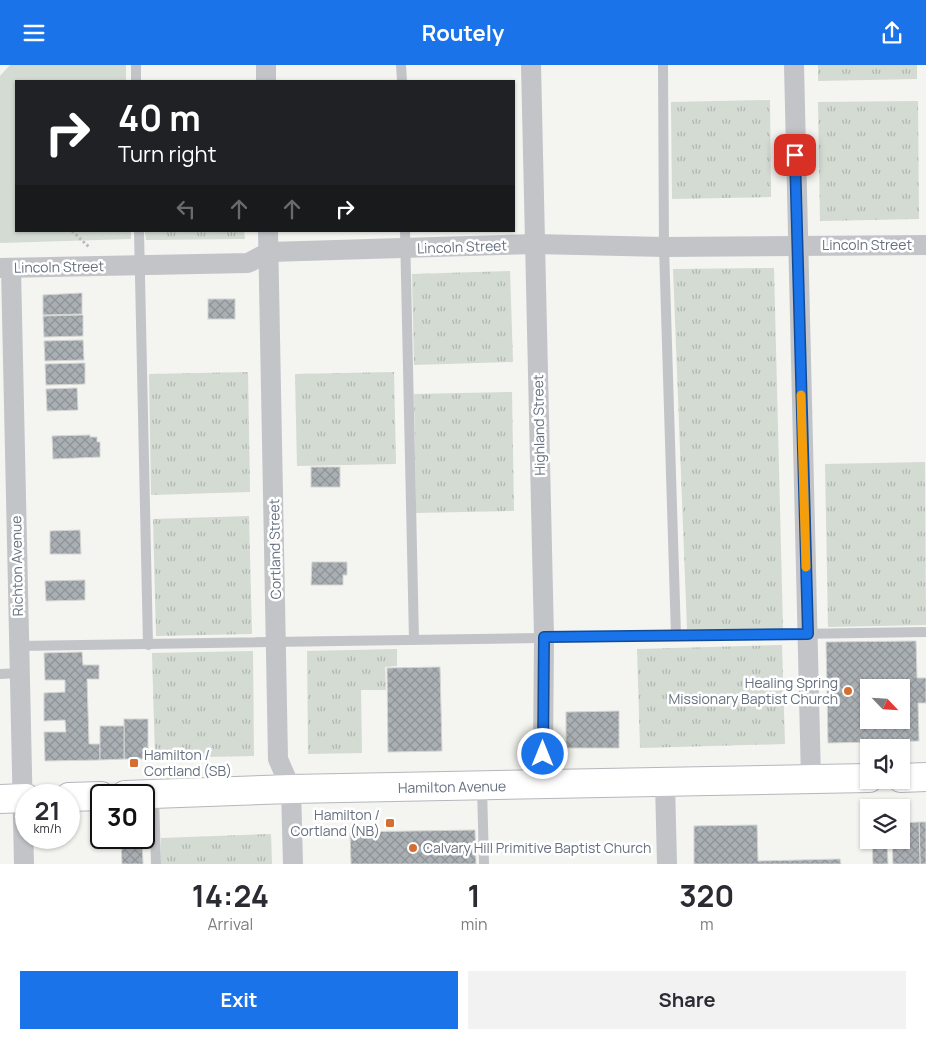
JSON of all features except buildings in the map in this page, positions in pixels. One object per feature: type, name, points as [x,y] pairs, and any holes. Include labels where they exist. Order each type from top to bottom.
[{"type":"main road","points":[[910,778],[926,777]]},
{"type":"main road","name":"Hamilton Avenue","points":[[155,794],[291,789],[860,779]]},
{"type":"street","points":[[266,65],[266,80]]},
{"type":"street","name":"Highland Street","points":[[531,65],[544,637],[543,754],[547,786]]},
{"type":"street","points":[[794,65],[796,246],[811,780]]},
{"type":"street","name":"Cortland Street","points":[[268,232],[278,643],[278,759],[291,789],[293,864]]},
{"type":"street","name":"Lincoln Street","points":[[5,268],[248,263],[269,252],[405,240],[664,247],[926,245]]},
{"type":"street","name":"Richton Avenue","points":[[5,268],[19,646],[10,673],[15,784]]},
{"type":"street","points":[[665,783],[667,864]]},
{"type":"street","name":"Richton Avenue","points":[[22,849],[24,864]]},
{"type":"lane","points":[[136,65],[136,80]]},
{"type":"lane","points":[[401,65],[402,80]]},
{"type":"lane","points":[[664,65],[664,247],[676,636]]},
{"type":"lane","points":[[139,232],[148,645]]},
{"type":"lane","points":[[405,240],[414,640]]},
{"type":"lane","points":[[19,646],[926,632]]},
{"type":"lane","points":[[482,787],[484,864]]},
{"type":"lane","points":[[155,829],[156,864]]},
{"type":"path","points":[[73,232],[89,247]]},
{"type":"green space","points":[[10,65],[126,65],[126,80],[15,80],[15,232],[131,232],[131,239],[0,243],[0,76]]},
{"type":"green space","points":[[818,65],[917,65],[917,79],[818,81]]},
{"type":"green space","points":[[770,100],[771,197],[672,199],[671,102]]},
{"type":"green space","points":[[918,101],[919,219],[820,221],[818,102]]},
{"type":"green space","points":[[145,232],[244,232],[245,239],[146,240]]},
{"type":"green space","points":[[774,268],[783,629],[687,629],[673,269]]},
{"type":"green space","points":[[510,271],[513,362],[414,365],[412,274]]},
{"type":"green space","points":[[248,372],[250,492],[151,495],[149,374]]},
{"type":"green space","points":[[394,372],[396,464],[297,466],[295,374]]},
{"type":"green space","points":[[512,392],[514,511],[416,513],[414,394]]},
{"type":"green space","points":[[925,462],[926,625],[828,627],[825,464]]},
{"type":"green space","points":[[249,516],[252,634],[156,636],[153,519]]},
{"type":"green space","points":[[782,645],[785,744],[640,748],[637,649]]},
{"type":"green space","points":[[397,649],[397,666],[385,667],[386,690],[361,690],[362,753],[308,754],[307,651]]},
{"type":"green space","points":[[253,651],[254,756],[155,758],[152,653]]},
{"type":"green space","points":[[271,834],[272,864],[161,864],[161,838]]},
{"type":"slow traffic","points":[[801,395],[806,567]]},
{"type":"place","name":"Healing Spring Missionary Baptist Church","points":[[848,691]]},
{"type":"place","name":"Hamilton / Cortland (SB)","points":[[134,763]]},
{"type":"place","name":"Hamilton / Cortland (NB)","points":[[390,823]]},
{"type":"place","name":"Calvary Hill Primitive Baptist Church","points":[[413,848]]},
{"type":"route","points":[[543,754],[544,637],[808,634],[795,155]]}]
